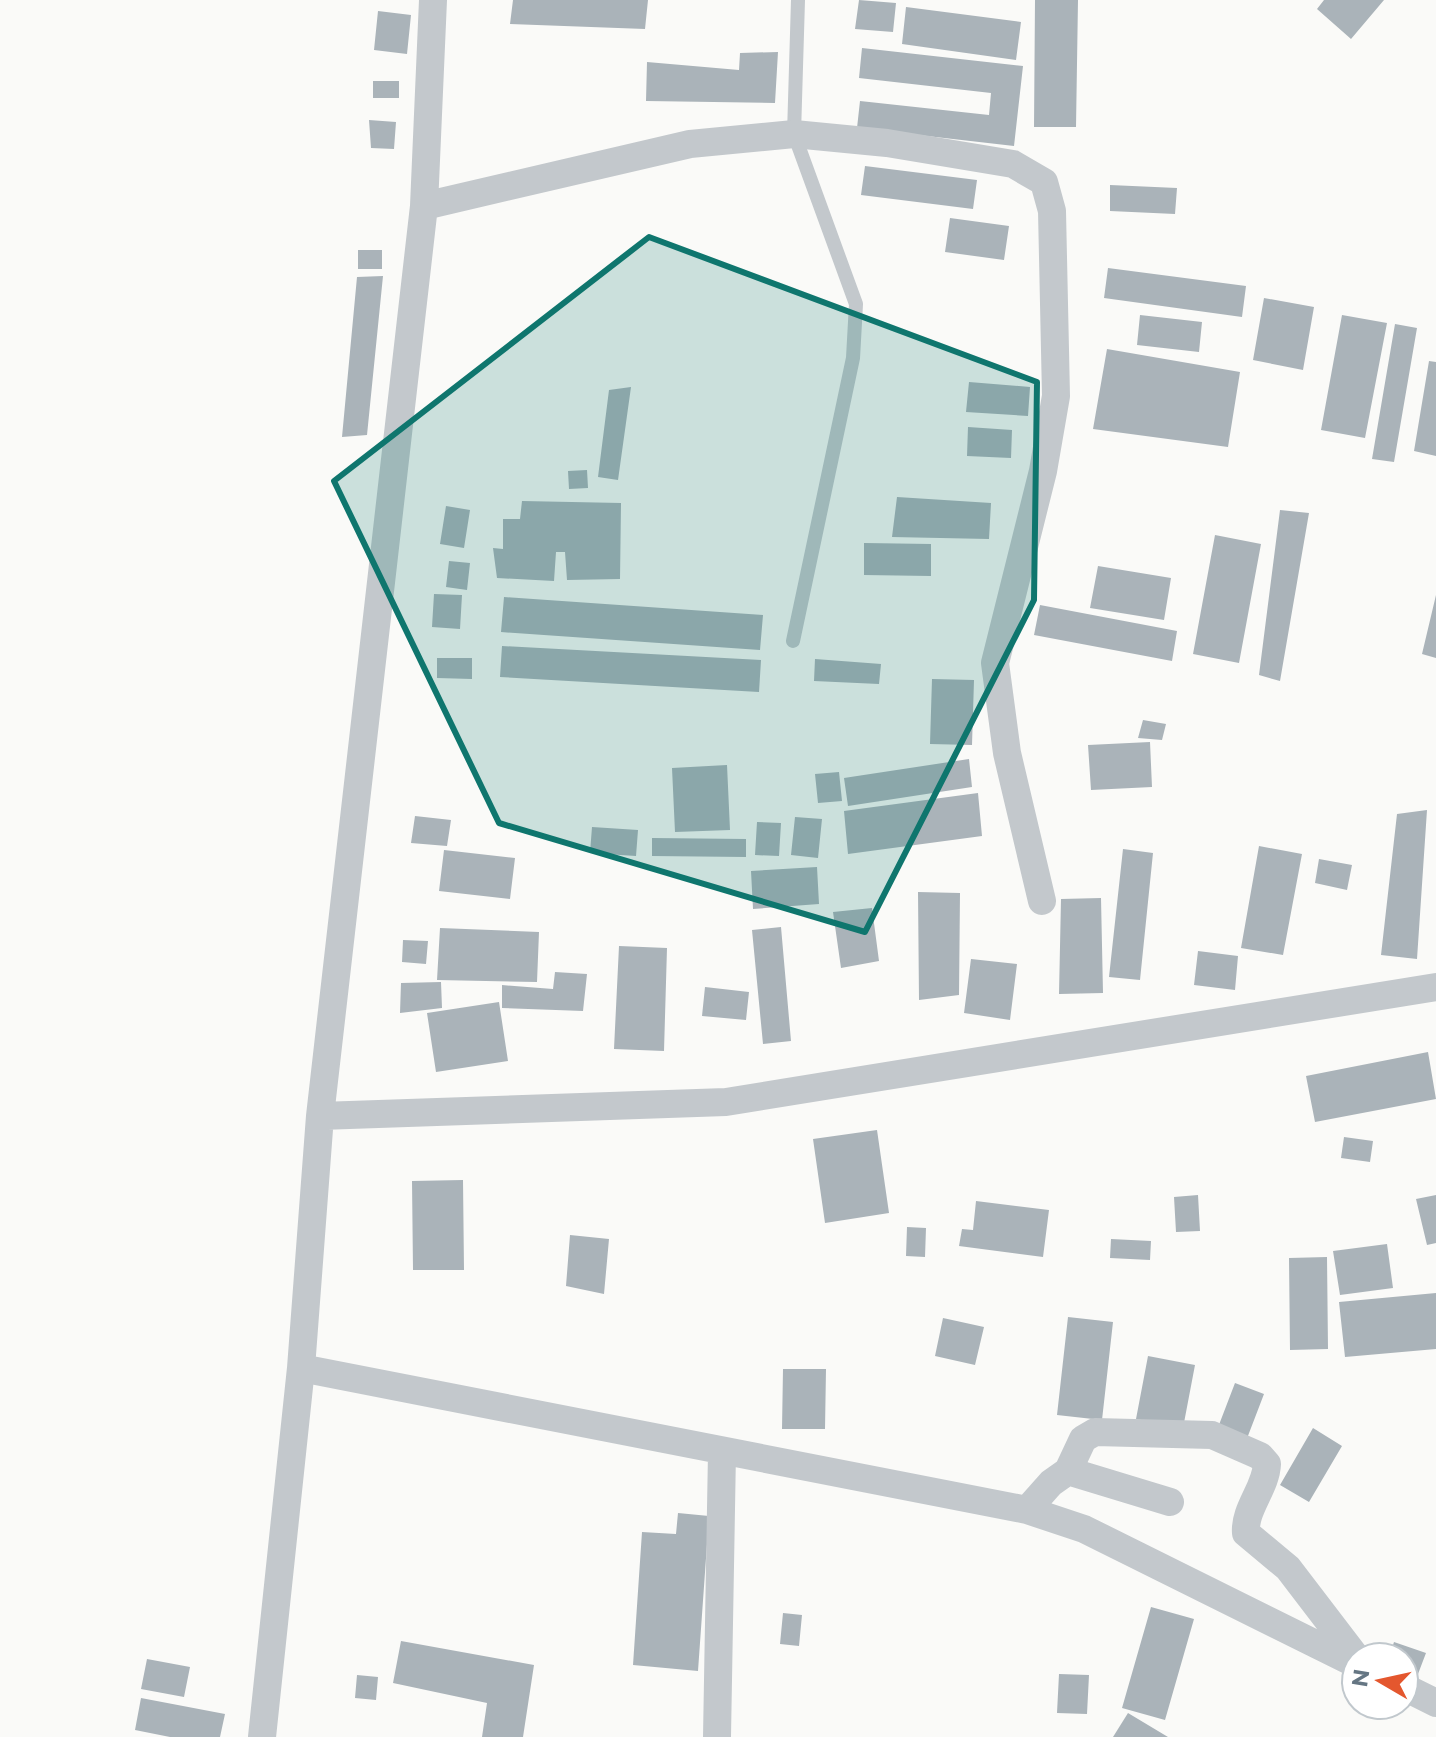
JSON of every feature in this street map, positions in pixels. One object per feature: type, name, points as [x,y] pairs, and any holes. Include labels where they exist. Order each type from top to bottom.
[{"type":"street","points":[[262,1737],[301,1368],[320,1116],[424,206],[433,0]]},
{"type":"street","points":[[424,206],[690,144],[794,134],[887,143],[1013,164],[1044,182],[1052,211],[1056,396],[1043,471],[995,663],[1007,753],[1042,901]]},
{"type":"street","points":[[320,1116],[726,1102],[1436,987]]},
{"type":"street","points":[[301,1368],[1027,1510],[1084,1529],[1340,1656]]},
{"type":"street","points":[[1027,1510],[1051,1483],[1068,1471],[1083,1439],[1095,1432],[1212,1435],[1260,1456],[1267,1464],[1266,1474],[1245,1524],[1246,1533],[1288,1568],[1343,1641]]},
{"type":"street","points":[[717,1737],[722,1452]]},
{"type":"street","points":[[1068,1471],[1170,1502]]},
{"type":"lane","points":[[793,641],[853,358],[856,304],[794,134],[798,0]]},
{"type":"highlighted area","points":[[649,237],[1037,382],[1034,600],[865,932],[499,823],[334,481]]},
{"type":"building","points":[[513,0],[648,0],[645,29],[510,24]]},
{"type":"building","points":[[859,0],[896,3],[893,32],[855,29]]},
{"type":"building","points":[[1035,0],[1078,0],[1076,127],[1034,127]]},
{"type":"building","points":[[1324,0],[1384,0],[1351,39],[1317,9]]},
{"type":"building","points":[[906,7],[1021,22],[1016,60],[902,44]]},
{"type":"building","points":[[378,11],[411,15],[407,54],[374,50]]},
{"type":"building","points":[[862,48],[1023,66],[1014,146],[857,128],[860,101],[989,115],[991,93],[859,78]]},
{"type":"building","points":[[778,52],[775,103],[646,101],[647,62],[739,70],[740,53]]},
{"type":"building","points":[[373,81],[399,81],[399,98],[373,98]]},
{"type":"building","points":[[369,120],[396,122],[394,149],[371,148]]},
{"type":"building","points":[[865,166],[977,180],[973,209],[861,195]]},
{"type":"building","points":[[1110,185],[1177,188],[1175,214],[1110,211]]},
{"type":"building","points":[[950,218],[1009,226],[1004,260],[945,252]]},
{"type":"building","points":[[358,250],[382,250],[382,269],[358,269]]},
{"type":"building","points":[[1108,268],[1246,286],[1242,317],[1104,298]]},
{"type":"building","points":[[383,276],[367,435],[342,437],[357,277]]},
{"type":"building","points":[[1264,298],[1314,307],[1303,370],[1253,360]]},
{"type":"building","points":[[1140,315],[1202,322],[1199,352],[1137,345]]},
{"type":"building","points":[[1342,315],[1387,323],[1365,438],[1321,430]]},
{"type":"building","points":[[1395,324],[1417,328],[1394,462],[1372,459]]},
{"type":"building","points":[[1107,349],[1240,372],[1228,447],[1093,429]]},
{"type":"building","points":[[1429,361],[1436,362],[1436,456],[1414,451]]},
{"type":"building","points":[[969,382],[1030,387],[1028,416],[966,412]]},
{"type":"building","points":[[631,387],[618,480],[598,477],[609,390]]},
{"type":"building","points":[[968,427],[1012,430],[1011,458],[967,456]]},
{"type":"building","points":[[587,470],[588,488],[569,489],[568,471]]},
{"type":"building","points":[[897,497],[991,503],[989,539],[892,537]]},
{"type":"building","points":[[522,501],[621,503],[620,579],[567,580],[565,552],[556,552],[554,581],[497,578],[493,548],[503,549],[503,519],[520,519]]},
{"type":"building","points":[[446,506],[470,510],[464,548],[440,544]]},
{"type":"building","points":[[1280,510],[1309,513],[1280,681],[1259,675]]},
{"type":"building","points":[[1215,535],[1261,544],[1239,663],[1193,654]]},
{"type":"building","points":[[864,543],[931,544],[931,576],[864,575]]},
{"type":"building","points":[[449,561],[470,563],[467,590],[446,587]]},
{"type":"building","points":[[1098,566],[1171,578],[1164,620],[1090,608]]},
{"type":"building","points":[[434,594],[462,595],[460,629],[432,627]]},
{"type":"building","points":[[1436,595],[1436,658],[1422,654]]},
{"type":"building","points":[[504,597],[763,615],[760,650],[501,632]]},
{"type":"building","points":[[1040,605],[1177,631],[1172,661],[1034,635]]},
{"type":"building","points":[[502,646],[761,660],[759,692],[500,677]]},
{"type":"building","points":[[437,658],[472,658],[472,679],[437,678]]},
{"type":"building","points":[[815,659],[881,664],[879,684],[814,681]]},
{"type":"building","points":[[932,679],[974,680],[972,745],[930,744]]},
{"type":"building","points":[[1143,720],[1166,724],[1162,740],[1138,738]]},
{"type":"building","points":[[1150,742],[1152,787],[1091,790],[1088,745]]},
{"type":"building","points":[[969,759],[972,787],[848,806],[844,778]]},
{"type":"building","points":[[727,765],[730,830],[675,832],[672,768]]},
{"type":"building","points":[[839,772],[842,801],[818,803],[815,774]]},
{"type":"building","points":[[978,793],[982,836],[848,854],[844,811]]},
{"type":"building","points":[[1427,810],[1417,959],[1381,955],[1397,814]]},
{"type":"building","points":[[415,816],[451,820],[447,846],[411,843]]},
{"type":"building","points":[[795,817],[822,819],[818,858],[791,855]]},
{"type":"building","points":[[757,822],[781,823],[779,856],[755,855]]},
{"type":"building","points":[[592,827],[638,830],[636,856],[590,853]]},
{"type":"building","points":[[652,838],[746,839],[746,857],[652,856]]},
{"type":"building","points":[[1259,846],[1302,854],[1283,955],[1241,948]]},
{"type":"building","points":[[1123,849],[1153,853],[1140,980],[1109,977]]},
{"type":"building","points":[[444,850],[515,858],[510,899],[439,891]]},
{"type":"building","points":[[1319,859],[1352,865],[1347,890],[1315,883]]},
{"type":"building","points":[[817,867],[819,904],[753,909],[751,871]]},
{"type":"building","points":[[918,892],[960,893],[959,995],[919,1000]]},
{"type":"building","points":[[1101,898],[1103,993],[1059,994],[1061,899]]},
{"type":"building","points":[[872,908],[879,961],[841,968],[833,912]]},
{"type":"building","points":[[781,927],[791,1041],[763,1044],[752,930]]},
{"type":"building","points":[[440,928],[539,932],[537,982],[437,980]]},
{"type":"building","points":[[403,940],[428,941],[426,964],[402,962]]},
{"type":"building","points":[[619,946],[667,948],[664,1051],[614,1049]]},
{"type":"building","points":[[1198,951],[1238,956],[1235,990],[1194,985]]},
{"type":"building","points":[[971,959],[1017,964],[1010,1020],[964,1013]]},
{"type":"building","points":[[555,972],[587,974],[583,1011],[502,1008],[502,985],[553,989]]},
{"type":"building","points":[[441,982],[442,1008],[400,1013],[401,983]]},
{"type":"building","points":[[705,987],[749,992],[746,1020],[702,1016]]},
{"type":"building","points":[[499,1002],[508,1061],[436,1072],[427,1013]]},
{"type":"building","points":[[1428,1052],[1436,1099],[1315,1122],[1306,1076]]},
{"type":"building","points":[[877,1130],[889,1213],[825,1223],[813,1139]]},
{"type":"building","points":[[1344,1137],[1373,1141],[1370,1162],[1341,1158]]},
{"type":"building","points":[[463,1180],[464,1270],[413,1270],[412,1181]]},
{"type":"building","points":[[1198,1195],[1200,1231],[1176,1232],[1174,1197]]},
{"type":"building","points":[[1436,1195],[1436,1243],[1427,1245],[1416,1199]]},
{"type":"building","points":[[976,1201],[1049,1210],[1043,1257],[959,1246],[962,1229],[973,1230]]},
{"type":"building","points":[[907,1227],[926,1228],[925,1257],[906,1256]]},
{"type":"building","points":[[570,1235],[609,1239],[604,1294],[566,1286]]},
{"type":"building","points":[[1111,1239],[1151,1241],[1150,1260],[1110,1258]]},
{"type":"building","points":[[1387,1244],[1393,1288],[1340,1295],[1333,1251]]},
{"type":"building","points":[[1327,1257],[1328,1349],[1290,1350],[1289,1258]]},
{"type":"building","points":[[1436,1293],[1436,1349],[1345,1357],[1339,1302]]},
{"type":"building","points":[[1068,1317],[1113,1322],[1102,1420],[1057,1415]]},
{"type":"building","points":[[943,1318],[984,1327],[975,1365],[935,1356]]},
{"type":"building","points":[[1148,1356],[1195,1365],[1183,1428],[1136,1419]]},
{"type":"building","points":[[783,1369],[826,1369],[825,1429],[782,1429]]},
{"type":"building","points":[[1235,1383],[1264,1394],[1246,1441],[1217,1430]]},
{"type":"building","points":[[1313,1428],[1342,1446],[1309,1502],[1280,1485]]},
{"type":"building","points":[[678,1513],[709,1516],[698,1671],[633,1665],[642,1532],[676,1534]]},
{"type":"building","points":[[1151,1607],[1194,1619],[1165,1720],[1122,1708]]},
{"type":"building","points":[[783,1613],[802,1615],[799,1646],[780,1644]]},
{"type":"building","points":[[401,1641],[534,1665],[523,1737],[482,1737],[487,1703],[393,1683]]},
{"type":"building","points":[[1420,1651],[1426,1653],[1420,1669]]},
{"type":"building","points":[[147,1659],[190,1667],[184,1697],[141,1689]]},
{"type":"building","points":[[1059,1674],[1089,1675],[1087,1714],[1057,1713]]},
{"type":"building","points":[[357,1675],[378,1677],[376,1700],[355,1698]]},
{"type":"building","points":[[141,1698],[225,1714],[220,1737],[170,1737],[135,1730]]},
{"type":"building","points":[[1128,1713],[1168,1737],[1113,1737]]}]
